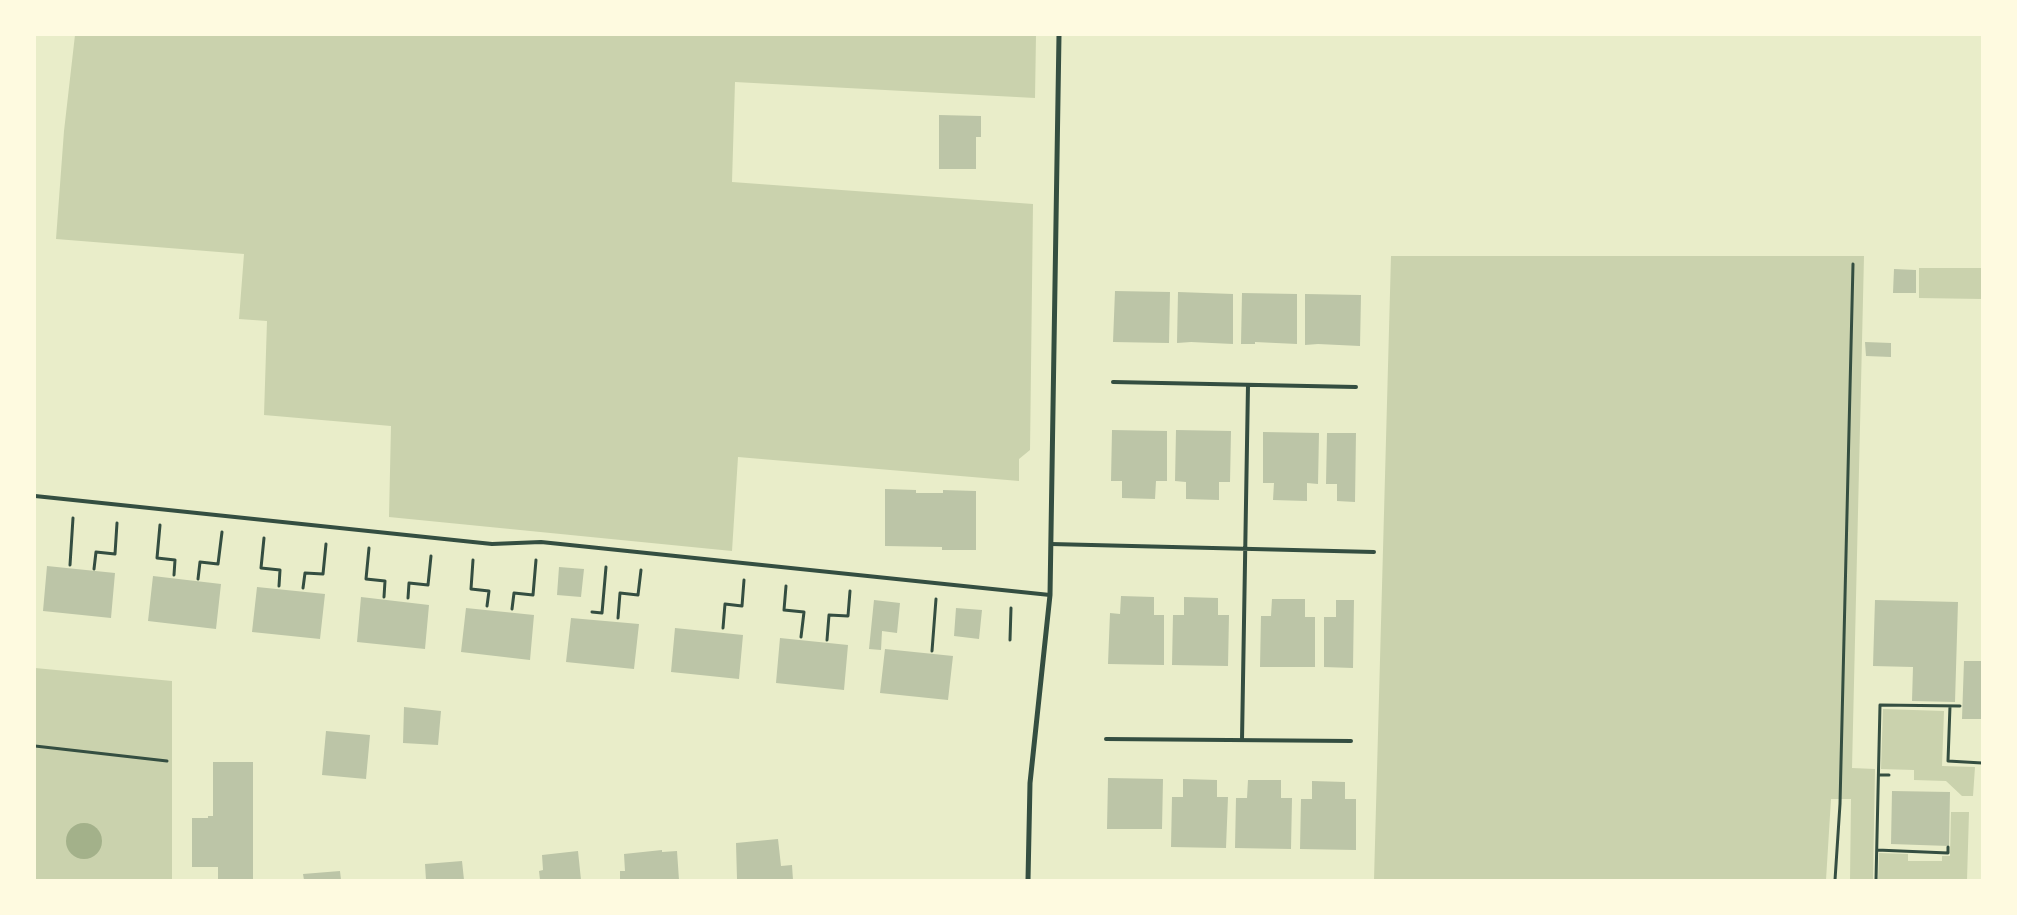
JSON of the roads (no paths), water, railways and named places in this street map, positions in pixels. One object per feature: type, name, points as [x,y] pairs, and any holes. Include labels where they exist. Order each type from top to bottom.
[{"type":"street","points":[[1028,880],[1030,783],[1050,595],[1059,35]]},
{"type":"lane","points":[[1112,382],[1356,387]]},
{"type":"lane","points":[[1242,740],[1248,385]]},
{"type":"lane","points":[[35,496],[492,544],[541,542],[1050,595]]},
{"type":"lane","points":[[1051,544],[1374,552]]},
{"type":"lane","points":[[1106,740],[1351,741]]}]
